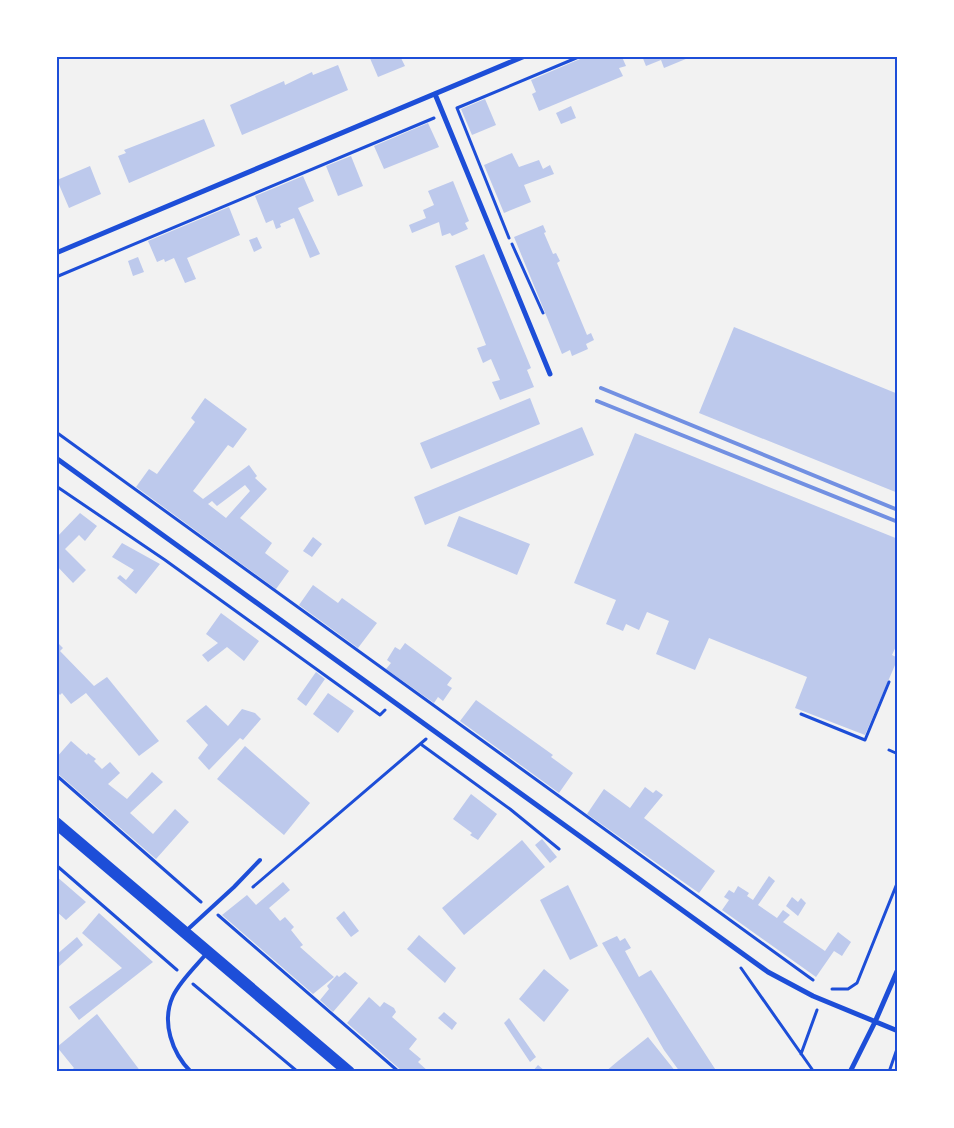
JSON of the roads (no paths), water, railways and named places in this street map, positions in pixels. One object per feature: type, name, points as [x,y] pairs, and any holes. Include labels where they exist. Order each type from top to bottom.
[{"type":"main road","points":[[56,823],[349,1072]]},
{"type":"street","points":[[56,253],[525,56]]},
{"type":"street","points":[[435,94],[550,374]]},
{"type":"street","points":[[56,458],[768,972],[798,990],[898,1031]]},
{"type":"street","points":[[850,1072],[875,1022],[898,969]]},
{"type":"lane","points":[[184,932],[234,887],[260,860]]},
{"type":"lane","points":[[191,1072],[184,1065],[170,1038],[168,1012],[173,994],[208,952]]},
{"type":"railway","points":[[601,388],[898,510]]},
{"type":"railway","points":[[597,401],[898,522]]}]
